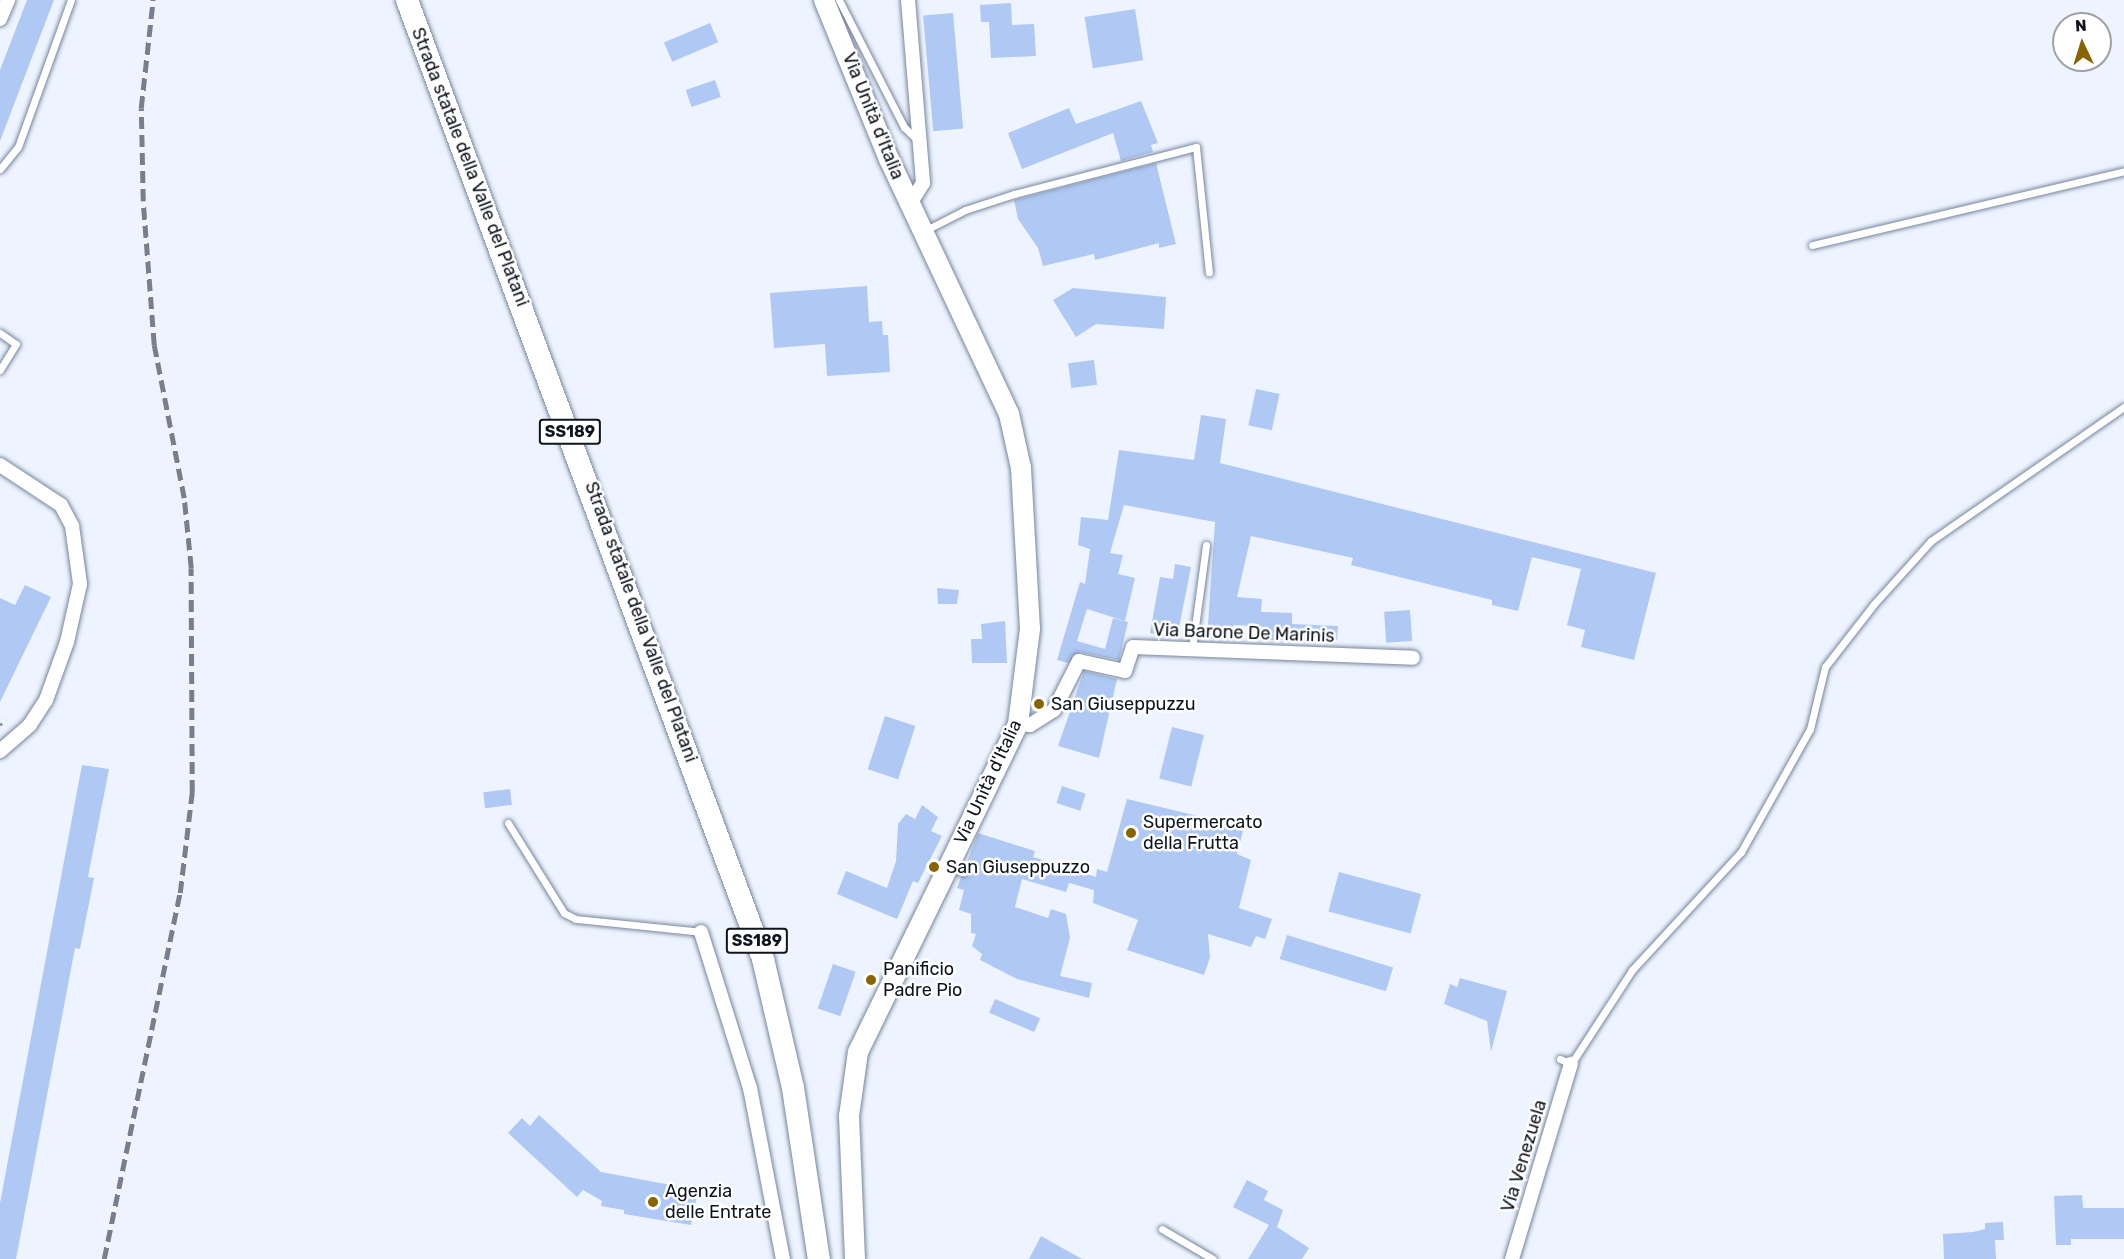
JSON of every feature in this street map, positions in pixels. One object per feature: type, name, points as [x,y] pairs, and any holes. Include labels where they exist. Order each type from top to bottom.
[{"type":"main road","name":"Strada statale della Valle del Platani","points":[[407,0],[647,636],[763,959],[794,1088],[819,1259]]},
{"type":"street","points":[[0,20],[8,0]]},
{"type":"street","points":[[908,0],[923,183],[910,204]]},
{"type":"street","name":"Via Unità d'Italia","points":[[831,2],[910,204],[992,372],[1015,436],[1030,629],[1018,724],[955,870],[872,1017],[856,1060],[849,1116],[855,1259]]},
{"type":"street","points":[[0,465],[61,505],[72,526],[80,584],[67,642],[46,700],[30,725],[0,751]]},
{"type":"street","name":"Via Barone De Marinis","points":[[1018,724],[1030,725],[1054,710],[1079,661],[1125,671],[1133,647],[1413,658]]},
{"type":"street","points":[[701,932],[750,1088],[783,1259]]},
{"type":"street","name":"Via Venezuela","points":[[1512,1259],[1565,1062]]},
{"type":"lane","points":[[0,168],[18,147],[71,0]]},
{"type":"lane","points":[[831,2],[848,18]]},
{"type":"lane","points":[[831,2],[848,18],[904,127],[920,142]]},
{"type":"lane","points":[[922,232],[965,210],[1143,157],[1196,147],[1209,272]]},
{"type":"lane","points":[[1812,245],[2124,171]]},
{"type":"lane","points":[[0,333],[16,344],[0,370]]},
{"type":"lane","points":[[1565,1062],[1632,970],[1741,852],[1810,729],[1826,668],[1874,604],[1931,541],[2124,407]]},
{"type":"lane","points":[[1192,649],[1206,545]]},
{"type":"lane","points":[[508,823],[564,913],[576,919],[701,932]]},
{"type":"lane","points":[[1162,1229],[1213,1259]]},
{"type":"path","points":[[0,725],[6,719]]},
{"type":"building","points":[[27,0],[54,0],[0,141],[0,70]]},
{"type":"building","points":[[1011,3],[1012,25],[1034,24],[1036,56],[991,58],[989,22],[981,22],[980,5]]},
{"type":"building","points":[[1135,9],[1143,60],[1093,68],[1085,17]]},
{"type":"building","points":[[953,13],[963,129],[933,131],[923,16]]},
{"type":"building","points":[[710,23],[718,42],[672,62],[664,43]]},
{"type":"building","points":[[715,80],[721,97],[692,107],[686,90]]},
{"type":"building","points":[[1141,101],[1158,143],[1151,145],[1153,152],[1121,161],[1113,133],[1022,169],[1008,133],[1069,108],[1076,124]]},
{"type":"building","points":[[1156,163],[1176,244],[1159,248],[1159,243],[1095,260],[1094,254],[1043,266],[1038,248],[1018,219],[1014,200]]},
{"type":"building","points":[[867,286],[869,322],[882,321],[883,335],[888,335],[890,372],[827,376],[825,344],[774,348],[770,293]]},
{"type":"building","points":[[1073,288],[1166,297],[1164,329],[1096,324],[1076,337],[1053,300]]},
{"type":"building","points":[[1094,360],[1097,385],[1071,388],[1068,363]]},
{"type":"building","points":[[1256,389],[1279,394],[1272,430],[1248,425]]},
{"type":"building","points":[[1201,415],[1226,419],[1220,463],[1656,573],[1634,660],[1581,647],[1585,630],[1567,625],[1581,569],[1532,557],[1518,611],[1492,605],[1492,600],[1351,565],[1353,558],[1251,536],[1237,597],[1262,599],[1261,612],[1292,613],[1292,624],[1338,626],[1337,640],[1265,640],[1266,627],[1233,625],[1233,639],[1207,638],[1215,522],[1124,505],[1110,553],[1123,555],[1118,574],[1135,578],[1125,621],[1087,609],[1077,641],[1105,649],[1113,618],[1128,622],[1119,660],[1080,652],[1068,663],[1057,660],[1080,582],[1085,584],[1090,549],[1078,545],[1081,517],[1108,520],[1119,450],[1194,460]]},
{"type":"building","points":[[1175,564],[1191,567],[1177,638],[1150,633],[1160,577],[1173,579]]},
{"type":"building","points":[[25,585],[51,597],[0,702],[0,598],[15,605]]},
{"type":"building","points":[[937,588],[959,590],[957,604],[938,604]]},
{"type":"building","points":[[1410,610],[1412,641],[1386,643],[1384,612]]},
{"type":"building","points":[[1005,621],[1007,663],[972,663],[971,639],[982,639],[981,624]]},
{"type":"building","points":[[1084,671],[1117,679],[1099,758],[1058,746]]},
{"type":"building","points":[[885,716],[915,726],[898,779],[868,769]]},
{"type":"building","points":[[1172,727],[1204,735],[1191,786],[1159,778]]},
{"type":"building","points":[[82,765],[109,769],[88,877],[94,878],[80,949],[75,948],[16,1259],[0,1259],[0,1203]]},
{"type":"building","points":[[1062,786],[1086,794],[1080,811],[1056,803]]},
{"type":"building","points":[[510,789],[512,805],[485,808],[483,792]]},
{"type":"building","points":[[1127,799],[1244,827],[1237,854],[1251,860],[1239,908],[1272,919],[1265,939],[1256,936],[1251,947],[1208,934],[1210,957],[1204,975],[1127,950],[1138,920],[1093,903],[1094,890],[1069,883],[1066,892],[1022,879],[1015,907],[1048,918],[1051,909],[1066,914],[1070,938],[1060,976],[1092,983],[1089,998],[1017,979],[980,960],[982,954],[972,946],[976,934],[971,933],[971,914],[959,910],[964,890],[957,888],[961,877],[968,874],[965,867],[978,833],[1035,851],[1033,857],[1096,877],[1097,869],[1107,872]]},
{"type":"building","points":[[922,805],[938,817],[931,831],[942,836],[918,883],[913,881],[897,919],[837,894],[846,871],[887,888],[896,861],[898,824],[906,814],[915,819]]},
{"type":"building","points":[[1339,872],[1421,894],[1410,934],[1328,912]]},
{"type":"building","points":[[1287,935],[1393,967],[1386,991],[1280,959]]},
{"type":"building","points":[[833,964],[856,972],[840,1016],[818,1008]]},
{"type":"building","points":[[1460,978],[1507,991],[1491,1052],[1487,1021],[1444,1004],[1450,984],[1457,987]]},
{"type":"building","points":[[995,999],[1040,1018],[1034,1032],[989,1013]]},
{"type":"building","points":[[539,1115],[601,1172],[698,1190],[691,1225],[624,1214],[624,1210],[601,1206],[602,1201],[583,1190],[577,1197],[508,1133],[522,1118],[530,1126]]},
{"type":"building","points":[[1247,1180],[1268,1191],[1264,1200],[1283,1210],[1277,1227],[1309,1248],[1302,1259],[1248,1259],[1269,1225],[1233,1207]]},
{"type":"building","points":[[2082,1195],[2083,1208],[2124,1208],[2124,1239],[2071,1239],[2071,1245],[2056,1245],[2054,1196]]},
{"type":"building","points":[[2003,1222],[2004,1240],[1995,1240],[1996,1259],[1944,1259],[1943,1234],[1973,1232],[1985,1229],[1985,1223]]},
{"type":"building","points":[[1041,1236],[1082,1259],[1029,1259]]},
{"type":"railway","points":[[104,1259],[180,893],[192,792],[191,568],[184,498],[154,345],[143,201],[141,108],[153,0]]},
{"type":"place","name":"San Giuseppuzzu","points":[[1039,704]]},
{"type":"place","name":"Supermercato della Frutta","points":[[1131,833]]},
{"type":"place","name":"San Giuseppuzzo","points":[[934,867]]},
{"type":"place","name":"Panificio Padre Pio","points":[[871,980]]},
{"type":"place","name":"Agenzia delle Entrate","points":[[653,1202]]}]
